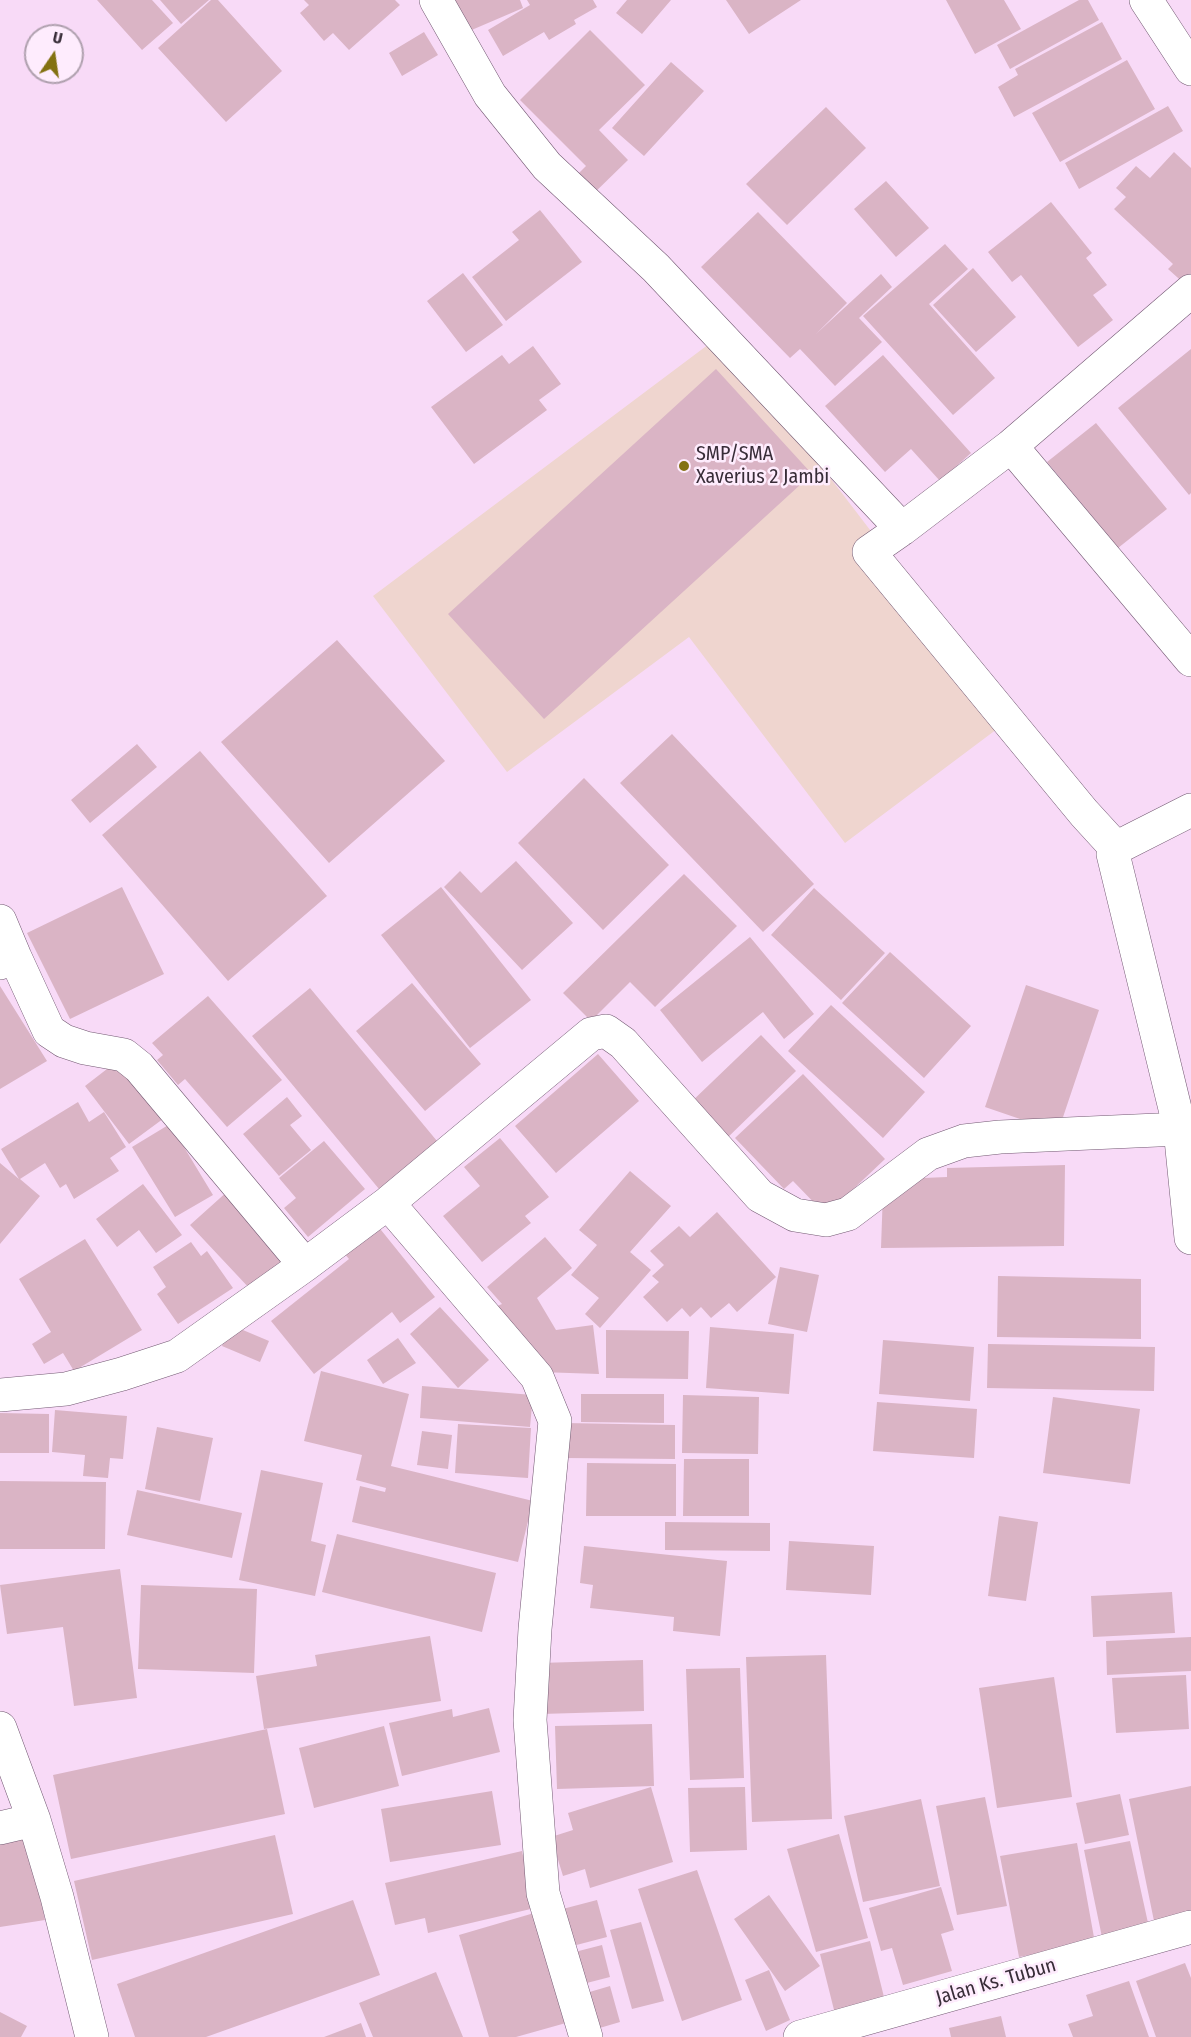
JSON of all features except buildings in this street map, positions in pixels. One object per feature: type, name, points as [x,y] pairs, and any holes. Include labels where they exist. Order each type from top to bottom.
[{"type":"street","points":[[436,0],[490,95],[547,166],[656,268],[903,529]]},
{"type":"street","points":[[1146,0],[1191,69]]},
{"type":"street","points":[[1116,848],[1084,813],[869,552],[903,529],[1011,446],[1191,291]]},
{"type":"street","points":[[1011,446],[1191,660]]},
{"type":"street","points":[[1191,810],[1116,848],[1113,854],[1179,1129],[1191,1238]]},
{"type":"street","points":[[0,921],[7,960],[49,1031],[64,1041],[85,1048],[124,1055],[139,1067],[305,1265]]},
{"type":"street","points":[[0,1395],[66,1389],[177,1356],[388,1203],[591,1034],[606,1031],[623,1043],[760,1196],[795,1215],[826,1220],[848,1214],[928,1154],[964,1141],[1000,1137],[1179,1129]]},
{"type":"street","points":[[388,1203],[537,1377],[555,1421],[535,1629],[530,1720],[543,1893],[586,2037]]},
{"type":"street","points":[[0,1728],[34,1820],[57,1897],[92,2037]]},
{"type":"street","points":[[0,1828],[34,1820]]},
{"type":"street","name":"Jalan Ks. Tubun","points":[[803,2037],[1191,1927]]},
{"type":"shaded area","name":"SMP/SMA Xaverius 2 Jambi","points":[[721,335],[1013,717],[845,843],[689,637],[507,772],[373,596]]},
{"type":"place","name":"SMP/SMA Xaverius 2 Jambi","points":[[684,466]]}]
